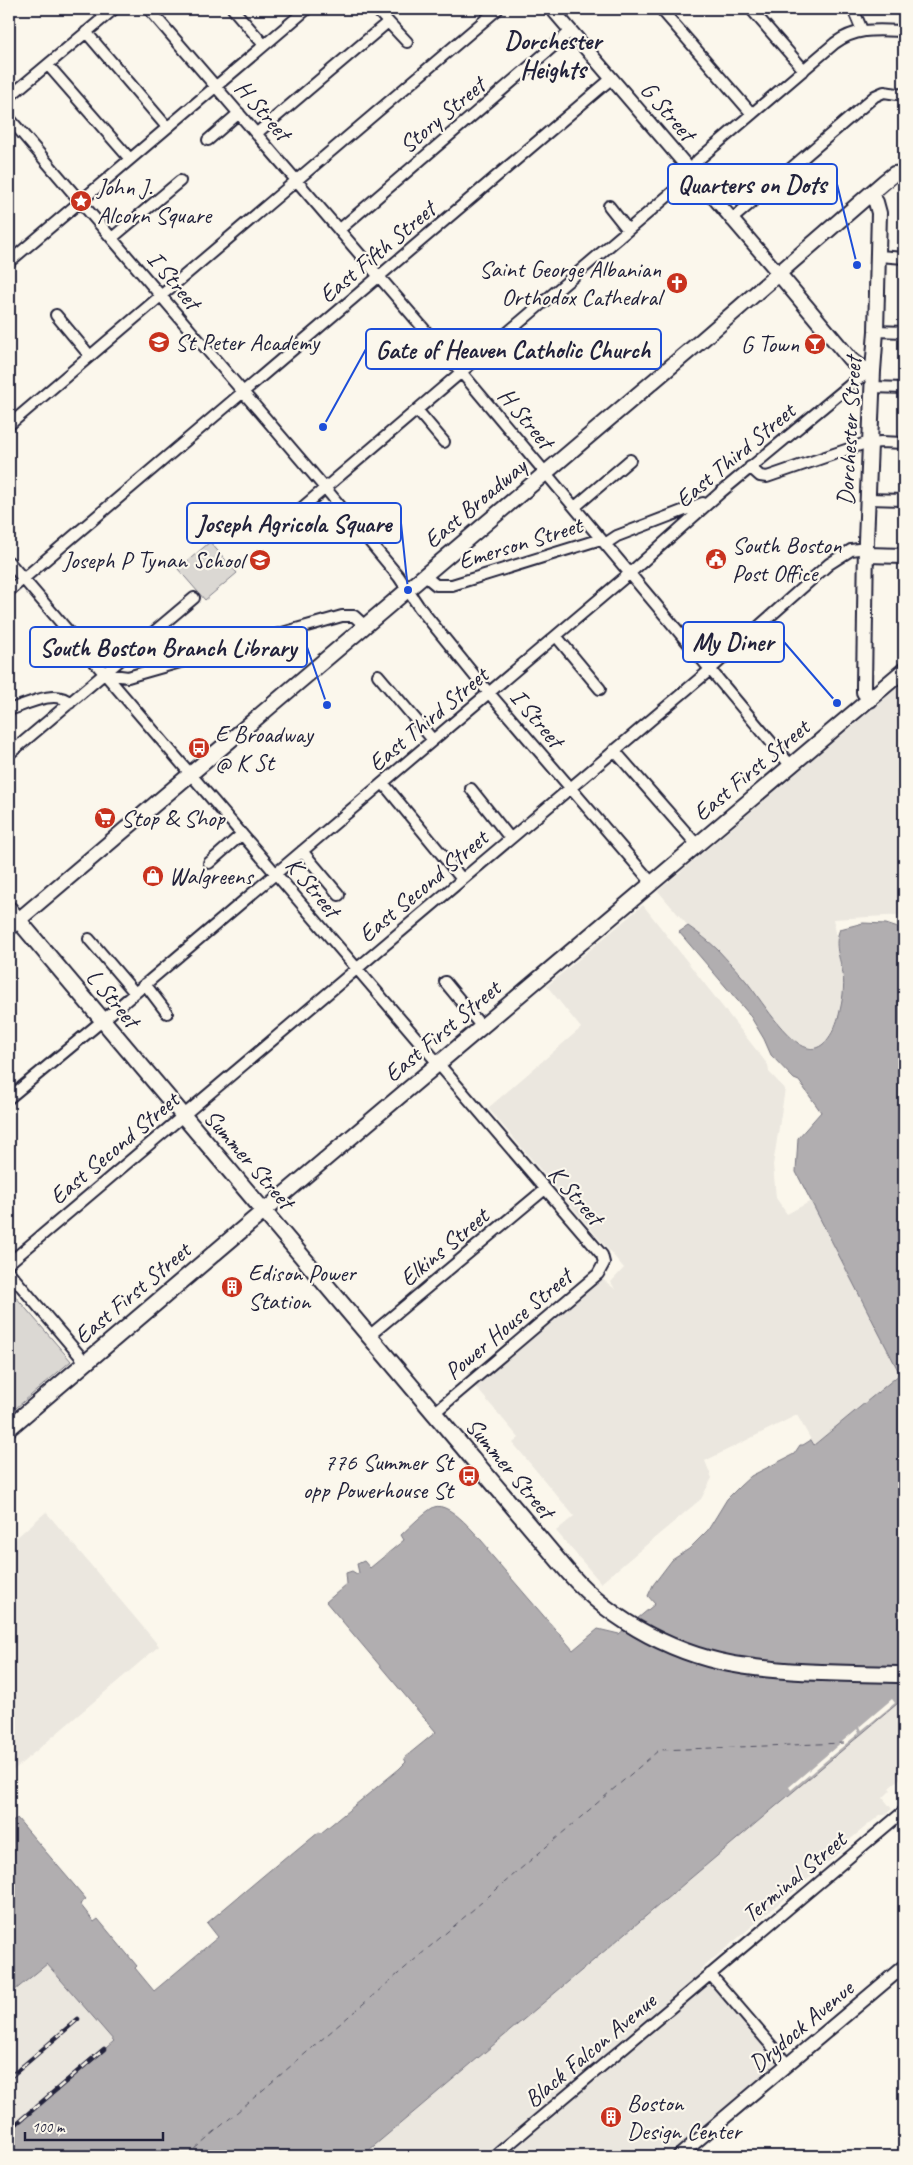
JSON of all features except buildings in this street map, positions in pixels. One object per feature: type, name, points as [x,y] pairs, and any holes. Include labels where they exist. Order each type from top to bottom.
[{"type":"main road","name":"East Broadway","points":[[12,920],[191,774],[425,576],[890,177],[904,170]]},
{"type":"main road","name":"Dorchester Street","points":[[870,195],[878,206],[879,213],[879,256],[866,551],[864,692],[870,700]]},
{"type":"main road","name":"G Street","points":[[779,274],[854,363],[873,371]]},
{"type":"main road","points":[[866,551],[904,556]]},
{"type":"main road","name":"East First Street","points":[[9,1428],[904,670]]},
{"type":"main road","name":"L Street","points":[[12,920],[102,1021],[182,1116]]},
{"type":"main road","name":"Summer Street","points":[[182,1116],[578,1582],[626,1622],[683,1650],[732,1664],[768,1669],[904,1674]]},
{"type":"street","points":[[9,98],[114,9]]},
{"type":"street","name":"H Street","points":[[150,9],[461,372],[791,766]]},
{"type":"street","points":[[233,9],[264,45]]},
{"type":"street","points":[[9,262],[307,9]]},
{"type":"street","points":[[376,9],[407,42]]},
{"type":"street","points":[[9,425],[498,9]]},
{"type":"street","name":"G Street","points":[[552,9],[779,274]]},
{"type":"street","points":[[661,9],[752,114]]},
{"type":"street","points":[[751,9],[804,70]]},
{"type":"street","points":[[853,9],[862,30]]},
{"type":"street","points":[[257,133],[388,22]]},
{"type":"street","points":[[290,518],[682,184],[698,160],[840,39],[862,30],[904,31]]},
{"type":"street","name":"Story Street","points":[[338,230],[570,31]]},
{"type":"street","points":[[86,32],[167,127]]},
{"type":"street","points":[[48,65],[130,159]]},
{"type":"street","name":"East Fifth Street","points":[[9,591],[611,79]]},
{"type":"street","points":[[731,220],[875,96],[884,92],[904,94]]},
{"type":"street","points":[[208,140],[240,113]]},
{"type":"street","name":"I Street","points":[[9,118],[325,488],[397,574],[419,607],[489,693],[652,884]]},
{"type":"street","points":[[112,238],[180,181]]},
{"type":"street","points":[[609,206],[628,230]]},
{"type":"street","points":[[879,256],[904,258]]},
{"type":"street","points":[[56,315],[90,356]]},
{"type":"street","points":[[876,331],[904,332]]},
{"type":"street","name":"East Third Street","points":[[9,1098],[630,573],[750,467],[860,377],[873,371]]},
{"type":"street","points":[[872,387],[904,388]]},
{"type":"street","points":[[417,410],[444,442]]},
{"type":"street","points":[[750,467],[760,476],[768,477],[870,443],[904,443]]},
{"type":"street","points":[[575,507],[630,460]]},
{"type":"street","name":"Emerson Street","points":[[425,576],[436,585],[452,585],[603,541],[696,506],[721,492]]},
{"type":"street","points":[[868,499],[904,500]]},
{"type":"street","name":"East Second Street","points":[[9,1263],[711,669],[829,564],[851,550],[866,551]]},
{"type":"street","name":"K Street","points":[[9,562],[602,1255],[604,1263]]},
{"type":"street","points":[[9,754],[194,598]]},
{"type":"street","points":[[105,674],[128,676],[138,674],[342,616],[354,616],[365,626]]},
{"type":"street","points":[[556,636],[600,689]]},
{"type":"street","points":[[378,675],[433,740]]},
{"type":"street","points":[[9,710],[52,697],[63,697],[70,703]]},
{"type":"street","points":[[614,750],[697,845]]},
{"type":"street","points":[[383,783],[462,879]]},
{"type":"street","points":[[471,789],[510,838]]},
{"type":"street","points":[[209,863],[242,834]]},
{"type":"street","points":[[302,851],[339,895]]},
{"type":"street","points":[[89,939],[135,993]]},
{"type":"street","points":[[445,982],[482,1027]]},
{"type":"street","points":[[145,984],[167,1013]]},
{"type":"street","name":"Elkins Street","points":[[369,1336],[545,1189]]},
{"type":"street","name":"Power House Street","points":[[434,1413],[598,1274],[604,1263]]},
{"type":"street","points":[[9,1272],[86,1363]]},
{"type":"street","name":"Terminal Street","points":[[710,1974],[904,1810]]},
{"type":"street","name":"Drydock Avenue","points":[[679,2156],[904,1966]]},
{"type":"street","points":[[710,1974],[788,2065]]},
{"type":"street","name":"Black Falcon Avenue","points":[[495,2156],[710,1974]]},
{"type":"shaded area","points":[[210,542],[237,573],[205,600],[178,569]]},
{"type":"shaded area","points":[[904,682],[904,915],[833,919],[837,937],[836,947],[843,974],[844,991],[841,1006],[838,1019],[825,1043],[819,1047],[806,1047],[788,1035],[716,948],[688,926],[658,891]]},
{"type":"shaded area","points":[[643,905],[768,1065],[769,1072],[785,1089],[773,1165],[776,1198],[787,1214],[811,1201],[900,1374],[814,1445],[797,1415],[705,1461],[712,1478],[701,1499],[601,1583],[556,1531],[574,1516],[513,1443],[519,1438],[474,1385],[601,1278],[615,1289],[611,1282],[624,1268],[488,1108],[581,1028],[547,986]]},
{"type":"shaded area","points":[[863,923],[886,924],[904,930],[904,1698],[362,2156],[9,2156],[9,2132],[114,2041],[47,1964],[14,1991],[9,1984],[9,1825],[17,1818],[86,1899],[80,1904],[94,1922],[98,1919],[137,1966],[135,1968],[154,1991],[218,1937],[207,1923],[288,1855],[290,1856],[319,1832],[321,1833],[399,1769],[406,1762],[404,1758],[436,1732],[326,1602],[347,1584],[346,1573],[352,1571],[357,1574],[359,1573],[357,1564],[364,1561],[370,1568],[404,1540],[401,1535],[421,1516],[434,1507],[441,1507],[448,1509],[471,1529],[573,1650],[598,1629],[619,1634],[655,1604],[648,1596],[653,1585],[672,1560],[689,1549],[708,1530],[727,1499],[740,1486],[751,1476],[794,1454],[800,1445],[811,1440],[814,1445],[900,1374],[796,1172],[798,1138],[821,1112],[799,1081],[794,1079],[771,1055],[749,1014],[679,932],[688,926],[711,943],[743,977],[782,1029],[800,1044],[808,1048],[814,1048],[824,1043],[828,1038],[835,1027],[839,1015],[844,984],[837,946],[840,929]]},
{"type":"shaded area","points":[[9,1289],[71,1361],[9,1414]]},
{"type":"shaded area","points":[[46,1512],[159,1646],[9,1774],[9,1544]]},
{"type":"shaded area","points":[[904,1698],[904,1775],[889,1788],[891,1790],[883,1798],[892,1809],[885,1815],[880,1815],[847,1842],[846,1847],[700,1970],[779,2064],[669,2156],[362,2156]]},
{"type":"shaded area","points":[[47,1964],[114,2041],[9,2132],[9,1984],[15,1991]]},
{"type":"pier","points":[[892,1699],[895,1703],[862,1730],[859,1727]]},
{"type":"pier","points":[[857,1729],[859,1733],[791,1790],[789,1787]]},
{"type":"ferry route","points":[[186,2156],[659,1750],[844,1743]]},
{"type":"railway","points":[[9,2078],[78,2019]]},
{"type":"railway","points":[[9,2130],[104,2049]]},
{"type":"place","name":"John J. Alcorn Square","points":[[81,201]]},
{"type":"place","name":"Quarters on Dots","points":[[857,265]]},
{"type":"place","name":"Saint George Albanian Orthodox Cathedral","points":[[677,283]]},
{"type":"place","name":"St Peter Academy","points":[[159,342]]},
{"type":"place","name":"G Town","points":[[815,344]]},
{"type":"place","name":"Gate of Heaven Catholic Church","points":[[323,427]]},
{"type":"place","name":"South Boston Post Office","points":[[716,559]]},
{"type":"place","name":"Joseph P Tynan School","points":[[260,560]]},
{"type":"place","name":"Joseph Agricola Square","points":[[408,590]]},
{"type":"place","name":"My Diner","points":[[837,703]]},
{"type":"place","name":"South Boston Branch Library","points":[[327,705]]},
{"type":"place","name":"E Broadway @ K St","points":[[199,748]]},
{"type":"place","name":"Stop & Shop","points":[[105,818]]},
{"type":"place","name":"Walgreens","points":[[153,876]]},
{"type":"place","name":"Edison Power Station","points":[[232,1287]]},
{"type":"place","name":"776 Summer St opp Powerhouse St","points":[[469,1476]]},
{"type":"place","name":"Boston Design Center","points":[[611,2117]]},
{"type":"district","name":"Dorchester Heights","points":[[553,54]]}]
